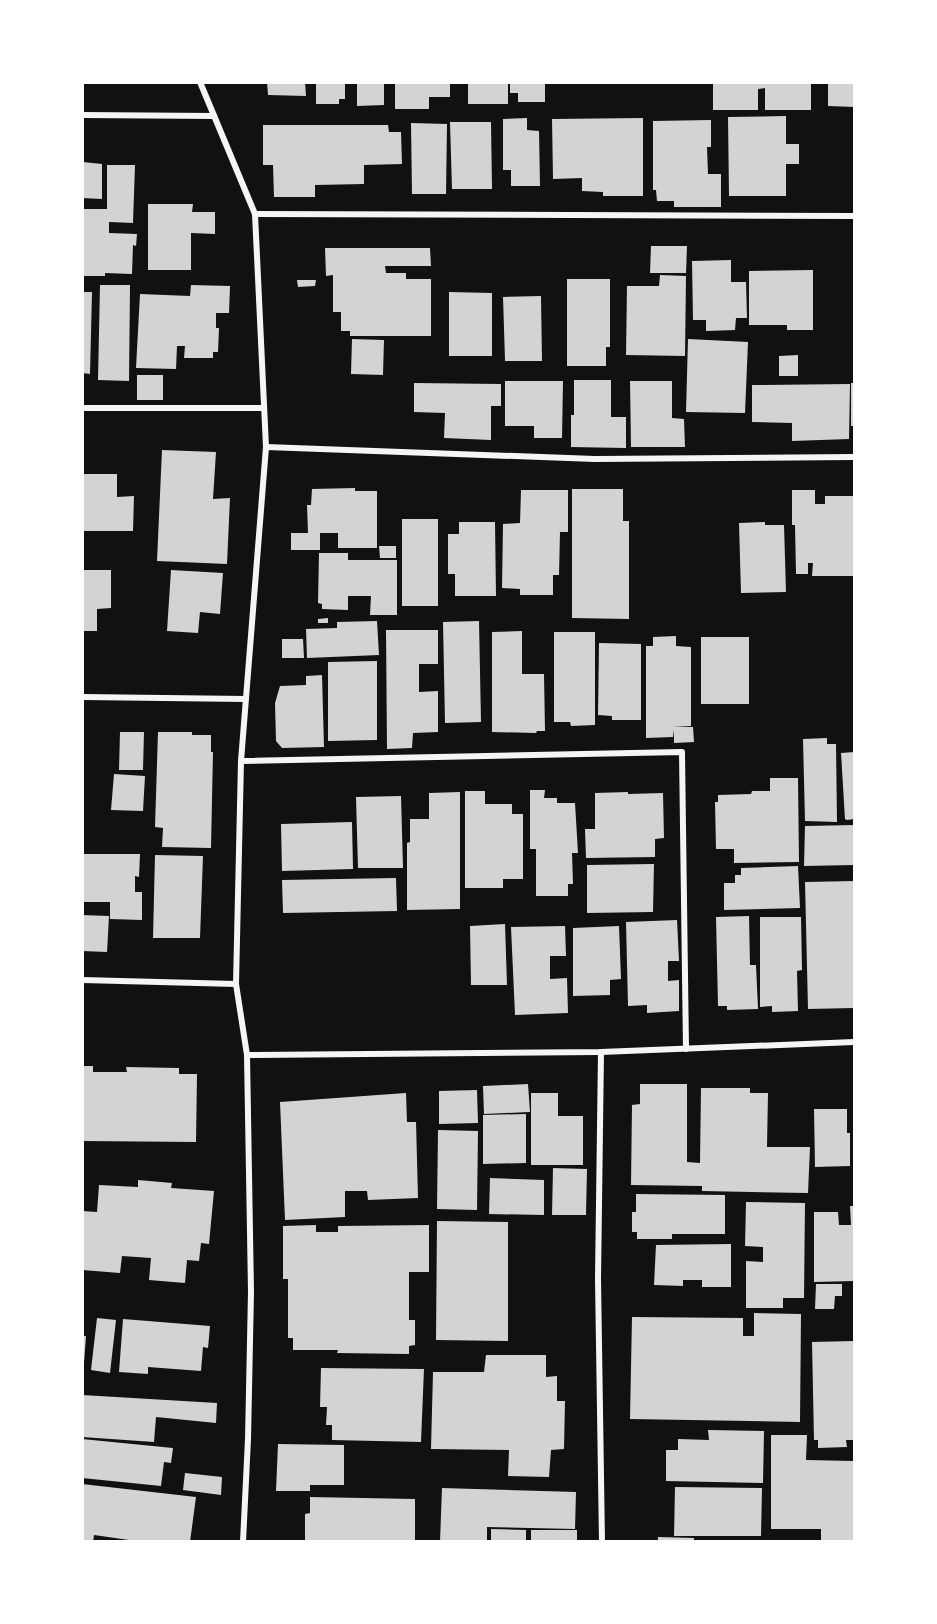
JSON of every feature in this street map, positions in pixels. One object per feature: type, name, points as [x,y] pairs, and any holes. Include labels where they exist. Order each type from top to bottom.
[{"type":"street","points":[[200,82],[255,214],[266,447],[241,761],[236,984],[247,1055],[251,1292],[243,1542]]},
{"type":"street","points":[[82,115],[214,116]]},
{"type":"street","points":[[255,214],[855,216]]},
{"type":"street","points":[[82,408],[264,408]]},
{"type":"street","points":[[266,447],[595,459],[855,457]]},
{"type":"street","points":[[82,697],[246,699]]},
{"type":"street","points":[[241,761],[682,752],[686,1049]]},
{"type":"street","points":[[82,980],[236,984]]},
{"type":"street","points":[[247,1055],[601,1052],[855,1042]]},
{"type":"street","points":[[601,1052],[598,1279],[602,1542]]},
{"type":"building","points":[[267,82],[305,82],[306,96],[268,95]]},
{"type":"building","points":[[316,82],[345,82],[345,99],[339,99],[339,104],[316,104]]},
{"type":"building","points":[[357,82],[384,82],[384,105],[357,106]]},
{"type":"building","points":[[395,82],[450,82],[450,97],[429,97],[429,109],[395,109]]},
{"type":"building","points":[[468,82],[508,82],[508,104],[468,104]]},
{"type":"building","points":[[510,82],[545,82],[545,102],[518,102],[518,93],[510,93]]},
{"type":"building","points":[[713,82],[811,82],[811,110],[765,110],[765,88],[758,89],[758,110],[713,110]]},
{"type":"building","points":[[828,82],[854,82],[854,107],[828,106]]},
{"type":"building","points":[[786,116],[786,144],[799,144],[799,164],[786,164],[786,196],[729,196],[728,117]]},
{"type":"building","points":[[527,118],[527,130],[539,131],[540,186],[511,186],[511,170],[503,170],[503,119]]},
{"type":"building","points":[[643,118],[643,196],[603,196],[603,192],[582,191],[582,178],[553,179],[552,119]]},
{"type":"building","points":[[711,120],[711,147],[707,147],[708,174],[721,174],[721,207],[674,207],[674,201],[657,201],[656,190],[653,190],[653,121]]},
{"type":"building","points":[[450,122],[491,122],[492,189],[452,189]]},
{"type":"building","points":[[411,123],[447,124],[446,194],[412,194]]},
{"type":"building","points":[[263,125],[388,125],[389,132],[401,132],[402,164],[364,165],[364,184],[315,185],[315,197],[274,197],[273,165],[263,165]]},
{"type":"building","points":[[83,162],[102,164],[102,199],[82,198]]},
{"type":"building","points":[[107,165],[135,165],[133,223],[109,222],[109,233],[137,234],[136,246],[133,245],[132,274],[105,273],[105,276],[82,276],[82,209],[107,209]]},
{"type":"building","points":[[148,204],[193,204],[192,212],[215,212],[215,234],[191,233],[191,270],[148,270]]},
{"type":"building","points":[[651,246],[687,246],[686,273],[650,273]]},
{"type":"building","points":[[325,248],[430,248],[431,266],[385,266],[386,273],[406,273],[406,279],[431,279],[431,336],[350,336],[350,331],[341,331],[341,312],[333,312],[333,275],[326,276]]},
{"type":"building","points":[[731,260],[731,282],[746,282],[747,318],[736,318],[735,330],[706,331],[706,320],[693,320],[692,261]]},
{"type":"building","points":[[813,270],[813,330],[787,330],[787,325],[749,325],[749,271]]},
{"type":"building","points":[[660,275],[686,276],[685,356],[626,355],[627,286],[659,286]]},
{"type":"building","points":[[567,279],[610,279],[610,347],[606,347],[606,366],[567,366]]},
{"type":"building","points":[[297,280],[316,280],[315,286],[298,287]]},
{"type":"building","points":[[100,285],[130,285],[129,381],[98,380]]},
{"type":"building","points":[[191,285],[230,286],[229,313],[216,313],[216,328],[219,328],[218,352],[213,352],[213,358],[184,358],[185,346],[177,346],[176,369],[136,368],[140,294],[190,296]]},
{"type":"building","points":[[82,292],[92,292],[90,374],[82,373]]},
{"type":"building","points":[[449,292],[492,293],[492,356],[449,356]]},
{"type":"building","points":[[541,296],[542,361],[505,361],[503,297]]},
{"type":"building","points":[[352,339],[384,340],[383,375],[351,374]]},
{"type":"building","points":[[688,339],[748,342],[745,413],[686,412]]},
{"type":"building","points":[[798,355],[798,376],[779,376],[779,356]]},
{"type":"building","points":[[137,375],[163,375],[163,400],[137,400]]},
{"type":"building","points":[[574,380],[611,380],[611,417],[626,417],[626,448],[571,447]]},
{"type":"building","points":[[505,381],[563,381],[562,438],[534,438],[534,426],[505,426]]},
{"type":"building","points":[[630,381],[672,381],[672,418],[684,419],[685,447],[631,447]]},
{"type":"building","points":[[414,383],[501,384],[501,406],[491,406],[491,440],[444,438],[445,413],[414,412]]},
{"type":"building","points":[[851,383],[854,383],[854,426],[851,426]]},
{"type":"building","points":[[850,384],[849,439],[792,441],[792,423],[752,422],[752,385]]},
{"type":"building","points":[[162,450],[216,452],[213,499],[230,498],[227,564],[157,561]]},
{"type":"building","points":[[82,474],[117,474],[117,497],[134,496],[133,531],[82,531]]},
{"type":"building","points":[[355,488],[355,491],[377,491],[377,548],[338,548],[338,533],[320,533],[320,550],[291,550],[291,533],[308,533],[307,505],[311,505],[312,489]]},
{"type":"building","points":[[572,489],[623,489],[623,521],[629,521],[629,619],[572,618]]},
{"type":"building","points":[[521,490],[568,490],[568,532],[560,532],[559,575],[553,575],[553,595],[520,595],[520,589],[502,588],[503,524],[520,523]]},
{"type":"building","points":[[792,490],[815,490],[815,504],[825,504],[825,496],[854,496],[854,576],[812,576],[813,563],[808,563],[808,574],[796,574]]},
{"type":"building","points":[[402,519],[438,519],[438,606],[402,606]]},
{"type":"building","points":[[459,522],[495,522],[496,596],[455,596],[455,574],[448,574],[448,534],[459,534]]},
{"type":"building","points":[[765,522],[765,525],[784,525],[786,592],[741,593],[739,523]]},
{"type":"building","points":[[379,546],[396,546],[396,558],[380,558]]},
{"type":"building","points":[[319,553],[348,553],[348,560],[397,560],[397,615],[370,615],[371,596],[348,596],[348,610],[322,609],[322,604],[318,603]]},
{"type":"building","points":[[82,570],[111,570],[111,608],[97,609],[97,631],[82,631]]},
{"type":"building","points":[[171,570],[223,573],[220,614],[200,612],[198,633],[167,631]]},
{"type":"building","points":[[328,618],[328,623],[318,623],[318,619]]},
{"type":"building","points":[[377,621],[379,655],[307,658],[306,629],[337,628],[337,622]]},
{"type":"building","points":[[479,621],[481,722],[445,723],[443,622]]},
{"type":"building","points":[[386,630],[438,630],[438,664],[419,664],[419,692],[438,691],[438,732],[413,733],[412,748],[387,749]]},
{"type":"building","points":[[522,631],[522,674],[544,674],[545,731],[536,733],[492,732],[492,632]]},
{"type":"building","points":[[554,632],[595,632],[595,725],[571,726],[570,722],[554,722]]},
{"type":"building","points":[[676,636],[676,646],[691,647],[691,726],[673,727],[693,727],[694,742],[674,743],[674,730],[673,737],[646,738],[646,646],[653,646],[653,637]]},
{"type":"building","points":[[701,637],[749,637],[749,704],[701,704]]},
{"type":"building","points":[[282,639],[303,639],[304,658],[282,658]]},
{"type":"building","points":[[599,643],[641,644],[641,720],[612,720],[612,716],[598,715]]},
{"type":"building","points":[[377,661],[377,740],[328,741],[328,662]]},
{"type":"building","points":[[322,675],[324,747],[282,748],[276,741],[275,703],[280,686],[306,685],[306,676]]},
{"type":"building","points":[[120,732],[144,732],[143,770],[119,770]]},
{"type":"building","points":[[158,732],[192,732],[192,735],[211,735],[211,752],[213,752],[211,848],[162,847],[163,828],[155,827]]},
{"type":"building","points":[[827,738],[827,744],[836,744],[837,822],[805,821],[803,739]]},
{"type":"building","points":[[854,752],[854,819],[847,820],[845,819],[841,753]]},
{"type":"building","points":[[114,774],[145,776],[143,811],[111,810]]},
{"type":"building","points":[[770,778],[798,778],[799,862],[734,863],[734,849],[716,849],[715,802],[718,802],[718,795],[770,791]]},
{"type":"building","points":[[530,790],[545,790],[544,798],[557,798],[557,803],[575,803],[578,853],[572,853],[573,884],[568,884],[568,896],[536,896],[536,849],[530,849]]},
{"type":"building","points":[[465,791],[485,791],[485,804],[512,804],[512,814],[523,814],[523,879],[503,879],[503,888],[465,888]]},
{"type":"building","points":[[460,792],[460,909],[407,910],[407,843],[410,842],[410,819],[429,819],[429,793]]},
{"type":"building","points":[[628,792],[628,794],[663,793],[664,838],[655,839],[655,857],[586,858],[585,829],[595,829],[595,793]]},
{"type":"building","points":[[401,796],[403,868],[358,868],[356,797]]},
{"type":"building","points":[[352,822],[353,869],[282,871],[281,824]]},
{"type":"building","points":[[854,825],[854,865],[804,866],[805,826]]},
{"type":"building","points":[[82,854],[140,854],[139,877],[135,876],[135,892],[142,892],[142,920],[110,919],[110,902],[82,902]]},
{"type":"building","points":[[155,855],[203,856],[200,938],[153,938]]},
{"type":"building","points":[[654,864],[653,912],[587,913],[587,865]]},
{"type":"building","points":[[798,866],[800,908],[724,910],[724,883],[735,883],[735,875],[741,875],[741,868]]},
{"type":"building","points":[[396,878],[397,911],[283,913],[282,880]]},
{"type":"building","points":[[854,881],[854,1008],[808,1009],[805,882]]},
{"type":"building","points":[[82,915],[109,916],[107,952],[82,951]]},
{"type":"building","points":[[749,916],[750,965],[756,965],[758,1009],[727,1010],[727,1006],[718,1006],[716,917]]},
{"type":"building","points":[[760,917],[801,917],[802,970],[797,971],[798,1011],[772,1012],[772,1006],[760,1007]]},
{"type":"building","points":[[677,920],[679,961],[668,961],[668,981],[679,980],[679,1011],[647,1013],[647,1005],[628,1006],[626,922]]},
{"type":"building","points":[[505,924],[507,985],[471,985],[470,926]]},
{"type":"building","points":[[565,926],[566,956],[550,956],[550,979],[567,978],[568,1013],[515,1015],[511,927]]},
{"type":"building","points":[[619,926],[621,979],[610,980],[610,995],[573,996],[573,928]]},
{"type":"building","points":[[82,1066],[93,1066],[93,1072],[127,1072],[126,1067],[179,1068],[179,1074],[197,1074],[196,1142],[82,1141]]},
{"type":"building","points":[[528,1084],[530,1112],[484,1114],[483,1086]]},
{"type":"building","points":[[640,1084],[687,1084],[687,1162],[700,1163],[701,1088],[750,1088],[750,1093],[768,1093],[767,1147],[810,1147],[808,1193],[702,1191],[702,1186],[631,1185],[632,1105],[640,1104]]},
{"type":"building","points":[[477,1090],[478,1123],[439,1124],[439,1091]]},
{"type":"building","points":[[406,1093],[407,1122],[416,1122],[418,1198],[368,1200],[367,1191],[345,1191],[345,1217],[285,1220],[280,1102]]},
{"type":"building","points":[[531,1093],[558,1093],[558,1116],[583,1116],[583,1165],[531,1165]]},
{"type":"building","points":[[814,1109],[847,1109],[850,1166],[815,1167]]},
{"type":"building","points":[[526,1114],[526,1163],[483,1164],[483,1115]]},
{"type":"building","points":[[438,1130],[478,1131],[477,1210],[437,1209]]},
{"type":"building","points":[[553,1168],[587,1169],[586,1215],[552,1215]]},
{"type":"building","points":[[490,1178],[544,1180],[544,1215],[489,1214]]},
{"type":"building","points":[[138,1180],[172,1183],[171,1188],[214,1191],[209,1244],[201,1243],[199,1261],[187,1260],[185,1283],[149,1280],[151,1258],[122,1256],[120,1273],[82,1270],[82,1211],[97,1212],[99,1185],[138,1187]]},
{"type":"building","points":[[636,1194],[725,1195],[725,1234],[672,1234],[672,1239],[637,1239],[637,1232],[632,1232],[632,1212],[636,1212]]},
{"type":"building","points":[[746,1202],[805,1203],[804,1298],[783,1298],[783,1308],[746,1308],[746,1261],[763,1262],[763,1247],[745,1246]]},
{"type":"building","points":[[850,1206],[854,1206],[854,1281],[814,1282],[814,1212],[838,1212],[839,1225],[851,1225]]},
{"type":"building","points":[[437,1221],[508,1222],[508,1341],[436,1340]]},
{"type":"building","points":[[316,1225],[316,1232],[338,1232],[338,1226],[429,1225],[429,1272],[409,1272],[409,1320],[415,1320],[415,1345],[409,1346],[409,1354],[293,1350],[293,1338],[288,1338],[288,1279],[283,1279],[283,1226]]},
{"type":"building","points":[[731,1244],[731,1287],[702,1287],[702,1280],[683,1280],[683,1286],[654,1285],[656,1245]]},
{"type":"building","points":[[816,1284],[842,1284],[842,1296],[835,1296],[834,1309],[815,1309]]},
{"type":"building","points":[[754,1313],[801,1314],[800,1422],[630,1419],[632,1317],[743,1318],[743,1336],[754,1336]]},
{"type":"building","points":[[97,1318],[116,1320],[110,1373],[91,1370]]},
{"type":"building","points":[[123,1319],[210,1326],[208,1348],[203,1347],[201,1371],[148,1367],[148,1374],[119,1372]]},
{"type":"building","points":[[82,1336],[86,1336],[84,1363],[82,1363]]},
{"type":"building","points":[[854,1341],[854,1440],[846,1440],[847,1447],[818,1448],[818,1440],[814,1440],[812,1342]]},
{"type":"building","points":[[486,1355],[546,1355],[546,1377],[557,1376],[557,1401],[565,1401],[564,1449],[551,1450],[549,1477],[508,1476],[509,1450],[431,1449],[433,1372],[484,1372]]},
{"type":"building","points":[[321,1368],[424,1369],[421,1442],[332,1440],[332,1425],[326,1425],[327,1407],[320,1407]]},
{"type":"building","points":[[82,1395],[217,1403],[216,1423],[156,1417],[154,1442],[82,1437]]},
{"type":"building","points":[[708,1430],[764,1431],[763,1483],[666,1481],[666,1450],[678,1450],[678,1439],[709,1440]]},
{"type":"building","points":[[771,1435],[807,1435],[806,1460],[854,1461],[854,1542],[821,1542],[821,1529],[771,1529]]},
{"type":"building","points":[[82,1439],[173,1448],[171,1463],[164,1462],[161,1486],[82,1478]]},
{"type":"building","points":[[278,1444],[344,1445],[344,1485],[310,1485],[310,1491],[276,1491]]},
{"type":"building","points":[[185,1473],[222,1477],[221,1495],[183,1490]]},
{"type":"building","points":[[82,1484],[196,1497],[190,1542],[143,1542],[94,1535],[93,1542],[82,1542]]},
{"type":"building","points":[[675,1487],[762,1488],[761,1536],[674,1536]]},
{"type":"building","points":[[442,1488],[576,1492],[575,1529],[487,1527],[487,1542],[440,1542]]},
{"type":"building","points":[[310,1497],[415,1499],[415,1542],[305,1542],[305,1514],[310,1513]]},
{"type":"building","points":[[491,1529],[526,1530],[526,1542],[491,1542]]},
{"type":"building","points":[[531,1530],[577,1530],[577,1542],[531,1542]]},
{"type":"building","points":[[658,1537],[694,1538],[694,1542],[658,1542]]}]
